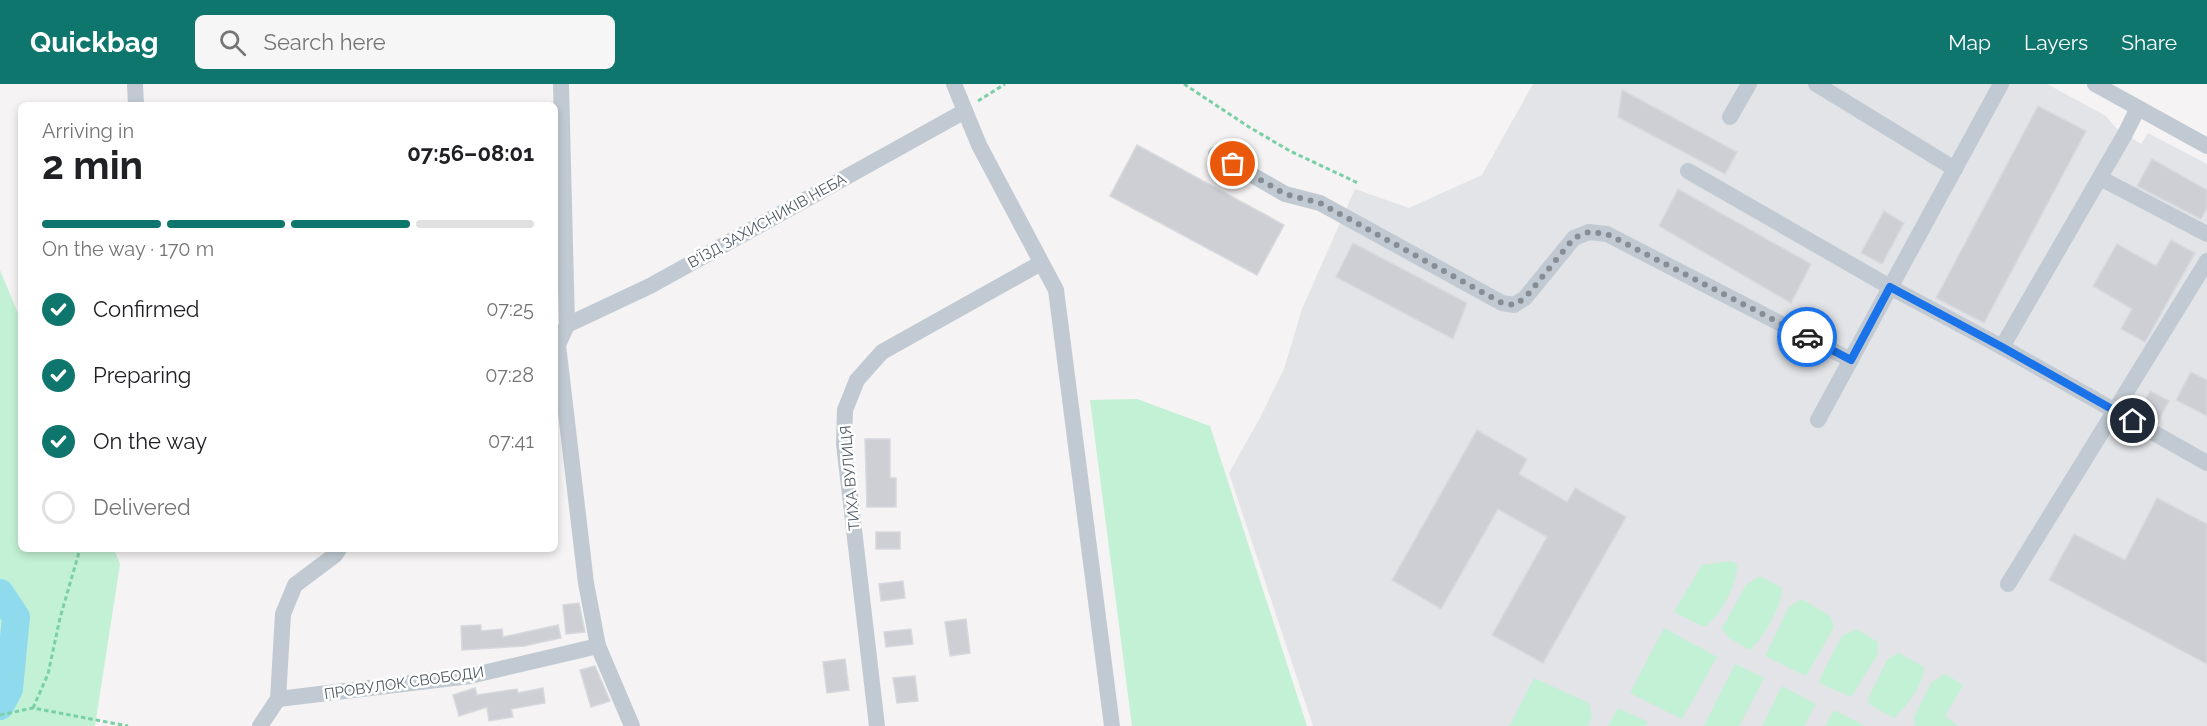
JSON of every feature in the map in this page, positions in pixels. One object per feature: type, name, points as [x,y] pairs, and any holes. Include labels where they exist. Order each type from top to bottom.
[{"type":"street","points":[[135,84],[136,102]]},
{"type":"street","points":[[558,341],[567,325],[561,84]]},
{"type":"street","points":[[954,84],[979,146],[1056,290],[1112,726]]},
{"type":"street","points":[[1730,117],[1749,84]]},
{"type":"street","points":[[1816,84],[1954,170]]},
{"type":"street","points":[[1818,420],[2001,84]]},
{"type":"street","points":[[2101,86],[2207,146]]},
{"type":"street","points":[[2002,347],[2138,108]]},
{"type":"street","name":"В'ЇЗД ЗАХИСНИКІВ НЕБА","points":[[567,325],[650,286],[965,111]]},
{"type":"street","points":[[1216,154],[1285,194],[1320,203],[1502,303],[1514,305],[1525,298],[1574,238],[1589,232],[1607,234],[1851,360]]},
{"type":"street","points":[[1688,171],[1890,287],[2002,347],[2207,463]]},
{"type":"street","points":[[2100,177],[2207,234]]},
{"type":"street","points":[[2008,584],[2207,261]]},
{"type":"street","name":"ТИХА ВУЛИЦЯ","points":[[877,726],[844,444],[845,410],[857,380],[882,352],[1041,263]]},
{"type":"street","points":[[558,361],[586,583],[598,646],[632,726]]},
{"type":"street","points":[[260,726],[278,699],[283,614],[295,585],[337,552]]},
{"type":"street","name":"ПРОВУЛОК СВОБОДИ","points":[[278,699],[470,676],[598,646]]},
{"type":"path","points":[[965,111],[1005,84]]},
{"type":"path","points":[[1184,84],[1290,151],[1358,183]]},
{"type":"path","points":[[33,708],[48,674],[60,618],[79,552]]},
{"type":"path","points":[[0,715],[33,708],[128,726]]},
{"type":"shaded area","points":[[1533,84],[2047,84],[2106,116],[2116,128],[2141,144],[2148,133],[2207,164],[2207,726],[1313,726],[1229,473],[1284,369],[1302,309],[1355,189],[1409,208],[1482,175]]},
{"type":"green space","points":[[0,270],[18,314],[18,552],[115,552],[120,564],[95,726],[0,726]]},
{"type":"green space","points":[[1137,399],[1210,426],[1307,726],[1132,726],[1090,400]]},
{"type":"green space","points":[[1730,561],[1737,564],[1735,580],[1722,608],[1710,622],[1704,627],[1674,612],[1702,565]]},
{"type":"green space","points":[[1760,576],[1782,588],[1779,604],[1771,621],[1750,650],[1729,638],[1722,629],[1746,585]]},
{"type":"green space","points":[[1802,599],[1830,616],[1834,627],[1806,676],[1765,656],[1789,607]]},
{"type":"green space","points":[[1664,628],[1717,657],[1682,719],[1630,693]]},
{"type":"green space","points":[[1856,629],[1878,642],[1878,654],[1851,697],[1819,683],[1842,636]]},
{"type":"green space","points":[[1899,653],[1924,667],[1921,681],[1914,695],[1894,718],[1869,704],[1869,697],[1887,660]]},
{"type":"green space","points":[[1735,664],[1764,678],[1739,726],[1704,726]]},
{"type":"green space","points":[[1945,674],[1963,685],[1945,716],[1958,726],[1915,726],[1914,717],[1931,683]]},
{"type":"green space","points":[[1534,678],[1589,703],[1592,717],[1588,726],[1508,726]]},
{"type":"green space","points":[[1782,686],[1816,704],[1804,726],[1762,726]]},
{"type":"green space","points":[[1618,708],[1648,722],[1645,726],[1608,726]]},
{"type":"green space","points":[[1834,710],[1865,726],[1825,726]]},
{"type":"building","points":[[1622,90],[1737,152],[1725,174],[1618,117]]},
{"type":"building","points":[[2038,106],[2086,131],[1984,323],[1936,298]]},
{"type":"building","points":[[1137,145],[1284,225],[1257,275],[1110,196]]},
{"type":"building","points":[[2152,159],[2207,190],[2207,208],[2201,219],[2137,186]]},
{"type":"building","points":[[1678,189],[1811,264],[1791,303],[1659,226]]},
{"type":"building","points":[[1884,211],[1904,223],[1882,264],[1861,253]]},
{"type":"building","points":[[2171,240],[2195,253],[2145,342],[2121,329],[2132,309],[2093,286],[2117,244],[2156,266]]},
{"type":"building","points":[[1353,243],[1467,303],[1453,339],[1336,277]]},
{"type":"building","points":[[2191,372],[2207,380],[2207,416],[2176,400]]},
{"type":"building","points":[[2150,391],[2169,401],[2157,423],[2139,412]]},
{"type":"building","points":[[1477,430],[1527,459],[1519,474],[1567,502],[1575,488],[1626,517],[1543,663],[1492,635],[1547,537],[1498,509],[1441,609],[1392,580]]},
{"type":"building","points":[[865,439],[890,439],[890,478],[896,478],[896,507],[867,507]]},
{"type":"building","points":[[2157,498],[2207,524],[2207,664],[2049,580],[2074,534],[2125,560]]},
{"type":"building","points":[[876,532],[900,532],[900,549],[876,549]]},
{"type":"building","points":[[903,581],[905,598],[881,601],[879,584]]},
{"type":"building","points":[[579,603],[585,632],[566,634],[563,605]]},
{"type":"building","points":[[966,619],[970,653],[950,656],[945,622]]},
{"type":"building","points":[[481,625],[481,631],[502,629],[503,637],[558,625],[561,638],[524,646],[462,650],[461,626]]},
{"type":"building","points":[[911,629],[913,644],[886,647],[884,632]]},
{"type":"building","points":[[845,659],[849,690],[827,693],[823,662]]},
{"type":"building","points":[[595,666],[610,701],[591,707],[580,670]]},
{"type":"building","points":[[915,676],[918,701],[897,703],[893,678]]},
{"type":"building","points":[[475,688],[477,695],[517,689],[518,693],[543,688],[545,703],[511,709],[513,717],[489,721],[487,707],[459,716],[453,695]]},
{"type":"waterway","points":[[0,593],[16,617],[9,689],[0,706]]},
{"type":"way so far","points":[[1233,164],[1285,194],[1320,203],[1502,303],[1514,305],[1525,298],[1538,285],[1561,252],[1574,238],[1589,232],[1607,234],[1807,337]]},
{"type":"route","points":[[1807,337],[1851,360],[1890,287],[2133,421]]}]
